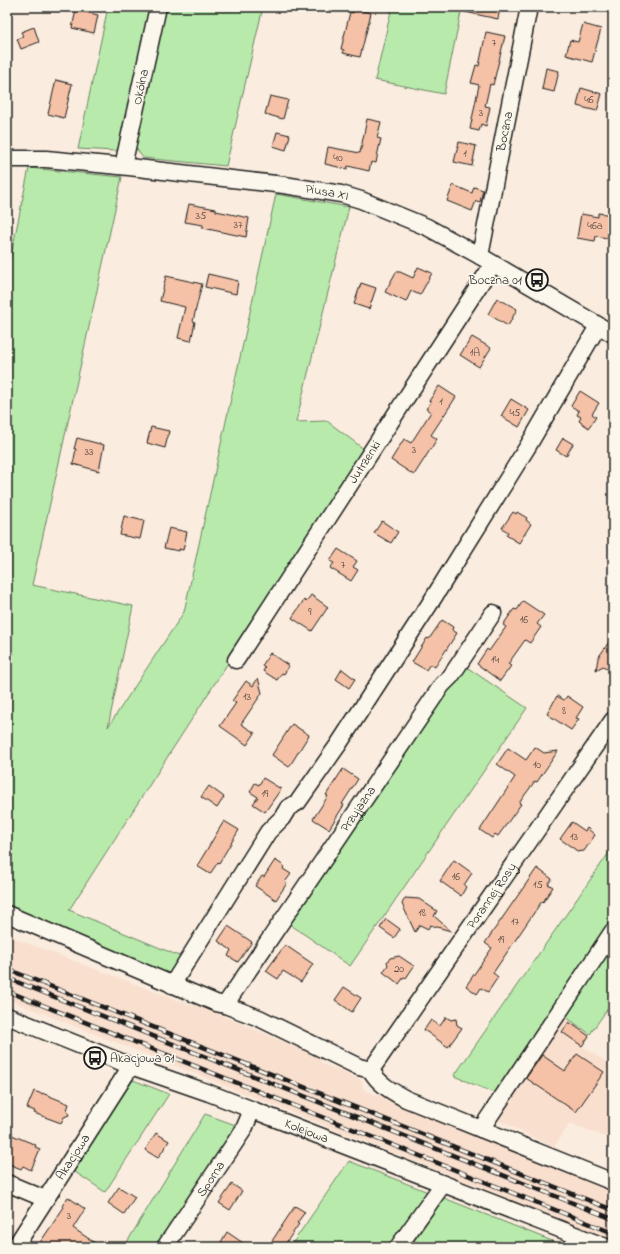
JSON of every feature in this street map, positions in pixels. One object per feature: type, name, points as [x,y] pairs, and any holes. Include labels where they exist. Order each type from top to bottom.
[{"type":"street","name":"Okólna","points":[[123,166],[158,7]]},
{"type":"street","name":"Boczna","points":[[487,260],[529,7]]},
{"type":"street","name":"Piusa XI","points":[[7,159],[46,159],[123,166],[284,185],[341,194],[361,200],[427,227],[487,260],[613,334]]},
{"type":"street","name":"Jutrzenki","points":[[236,660],[487,260]]},
{"type":"street","points":[[172,985],[268,832],[282,818],[288,808],[298,802],[338,745],[424,612],[528,446],[598,326]]},
{"type":"street","name":"Przyjazna","points":[[225,1005],[442,684],[451,676],[493,613]]},
{"type":"street","name":"Porannej Rosy","points":[[371,1070],[613,720]]},
{"type":"street","points":[[7,914],[172,985],[216,1003],[259,1018],[359,1067],[371,1070],[377,1080],[393,1092],[481,1130],[613,1182]]},
{"type":"street","points":[[481,1130],[613,931]]},
{"type":"street","name":"Kolejowa","points":[[7,1016],[131,1066],[252,1110],[606,1247]]},
{"type":"street","name":"Akacjowa","points":[[15,1247],[131,1066]]},
{"type":"street","name":"Sporna","points":[[165,1247],[244,1129],[252,1110]]},
{"type":"street","points":[[7,1183],[45,1199]]},
{"type":"street","points":[[398,1247],[443,1184]]},
{"type":"shaded area","points":[[7,931],[16,939],[190,1005],[200,1006],[316,1056],[323,1064],[361,1080],[364,1090],[613,1190],[613,1240],[7,999]]},
{"type":"shaded area","points":[[563,1015],[590,1034],[582,1046],[611,1065],[605,1073],[611,1077],[613,1074],[613,1140],[570,1123],[554,1147],[496,1119]]},
{"type":"green space","points":[[108,7],[153,7],[119,146],[116,151],[78,149]]},
{"type":"green space","points":[[157,7],[263,7],[226,166],[143,158],[133,144]]},
{"type":"green space","points":[[392,7],[462,7],[444,94],[375,80]]},
{"type":"green space","points":[[29,168],[122,177],[32,585],[133,606],[108,727],[184,612],[276,194],[349,207],[296,422],[327,421],[365,450],[69,910],[184,958],[171,979],[56,930],[7,905],[7,275]]},
{"type":"green space","points":[[462,664],[527,708],[350,966],[288,923]]},
{"type":"green space","points":[[613,847],[613,918],[494,1093],[454,1076]]},
{"type":"green space","points":[[613,942],[613,1001],[590,1034],[563,1015]]},
{"type":"green space","points":[[133,1080],[169,1094],[105,1192],[72,1170]]},
{"type":"green space","points":[[205,1114],[241,1127],[161,1247],[124,1247]]},
{"type":"green space","points":[[349,1161],[428,1192],[390,1247],[290,1247]]},
{"type":"green space","points":[[444,1198],[567,1247],[410,1247]]},
{"type":"building","points":[[465,7],[500,7],[498,19],[465,12]]},
{"type":"building","points":[[354,9],[371,13],[360,57],[343,53],[344,50],[341,49],[350,12],[353,13]]},
{"type":"building","points":[[76,10],[98,15],[94,33],[72,28]]},
{"type":"building","points":[[583,24],[601,29],[592,62],[566,55],[570,40],[578,42]]},
{"type":"building","points":[[34,27],[39,42],[21,49],[17,39],[23,36],[21,32]]},
{"type":"building","points":[[486,32],[505,36],[493,85],[490,84],[485,106],[490,107],[486,126],[481,124],[479,131],[470,129],[479,85],[471,83],[476,65],[479,66]]},
{"type":"building","points":[[546,68],[559,71],[554,92],[542,89]]},
{"type":"building","points":[[56,80],[72,84],[64,118],[48,114]]},
{"type":"building","points":[[581,88],[602,94],[597,111],[577,106]]},
{"type":"building","points":[[270,96],[288,100],[283,119],[265,114]]},
{"type":"building","points":[[367,119],[381,122],[377,138],[381,139],[376,163],[371,162],[369,171],[348,166],[347,169],[325,164],[328,147],[360,153]]},
{"type":"building","points":[[277,132],[290,135],[286,150],[273,146]]},
{"type":"building","points":[[459,142],[476,146],[472,166],[454,162]]},
{"type":"building","points":[[453,185],[472,193],[474,187],[483,190],[480,202],[476,201],[472,211],[447,201]]},
{"type":"building","points":[[189,204],[216,209],[216,211],[249,218],[246,237],[203,228],[203,225],[185,222]]},
{"type":"building","points":[[598,213],[613,215],[613,239],[596,236],[595,241],[577,238],[581,214],[598,217]]},
{"type":"building","points":[[418,267],[432,273],[420,295],[411,291],[406,302],[385,292],[396,272],[400,272],[413,278]]},
{"type":"building","points":[[208,274],[238,281],[236,294],[205,287]]},
{"type":"building","points":[[166,276],[202,284],[193,321],[195,322],[191,341],[178,338],[185,307],[160,301]]},
{"type":"building","points":[[361,283],[376,288],[369,309],[354,304]]},
{"type":"building","points":[[497,298],[517,309],[508,326],[488,314]]},
{"type":"building","points":[[472,337],[491,348],[479,367],[460,355]]},
{"type":"building","points":[[439,386],[456,397],[431,435],[437,439],[414,475],[391,460],[404,439],[411,443],[431,412],[426,409],[431,402],[429,401]]},
{"type":"building","points":[[580,391],[599,403],[592,414],[596,417],[589,428],[579,421],[581,417],[577,415],[579,411],[571,406]]},
{"type":"building","points":[[511,399],[529,410],[519,427],[501,416]]},
{"type":"building","points":[[151,427],[169,431],[165,448],[147,443]]},
{"type":"building","points":[[77,438],[104,445],[99,471],[73,464],[76,449],[74,449]]},
{"type":"building","points":[[563,438],[573,444],[566,456],[556,450]]},
{"type":"building","points":[[513,512],[516,514],[517,512],[527,518],[526,520],[531,524],[519,543],[506,535],[508,532],[502,528]]},
{"type":"building","points":[[124,516],[144,521],[140,539],[120,535]]},
{"type":"building","points":[[382,521],[398,532],[391,543],[374,533]]},
{"type":"building","points":[[169,528],[187,532],[183,550],[179,549],[179,551],[164,548]]},
{"type":"building","points":[[338,549],[357,561],[353,567],[358,570],[351,581],[330,568],[334,563],[330,561]]},
{"type":"building","points":[[311,595],[328,607],[312,631],[292,618],[304,600],[306,602]]},
{"type":"building","points":[[523,601],[544,615],[537,624],[541,627],[530,643],[525,640],[508,664],[511,666],[500,681],[477,664],[487,649],[489,651],[506,627],[503,625],[514,609],[517,610]]},
{"type":"building","points":[[442,620],[453,627],[452,630],[457,633],[435,667],[430,664],[426,670],[412,662],[427,638],[429,639]]},
{"type":"building","points":[[613,636],[613,672],[603,666],[596,670],[598,658]]},
{"type":"building","points":[[270,653],[289,666],[284,674],[282,673],[277,680],[263,671],[265,668],[262,666]]},
{"type":"building","points":[[342,669],[355,679],[349,688],[336,679]]},
{"type":"building","points":[[258,678],[262,693],[241,724],[255,733],[247,745],[220,726],[236,703],[232,701],[246,681],[253,686]]},
{"type":"building","points":[[557,696],[564,700],[567,696],[583,707],[576,718],[579,719],[571,730],[547,714]]},
{"type":"building","points":[[292,724],[309,735],[289,767],[272,755]]},
{"type":"building","points":[[535,747],[544,753],[558,751],[537,782],[535,781],[519,803],[521,804],[498,836],[495,834],[492,838],[480,830],[515,777],[497,764],[508,748],[526,760]]},
{"type":"building","points":[[343,769],[358,779],[342,804],[344,805],[329,829],[313,819],[328,796],[326,795]]},
{"type":"building","points":[[263,778],[281,789],[265,812],[253,804],[258,797],[250,792],[255,783],[259,785]]},
{"type":"building","points":[[209,786],[224,797],[217,808],[201,797]]},
{"type":"building","points":[[224,821],[239,830],[219,863],[218,862],[210,874],[197,866]]},
{"type":"building","points":[[572,822],[585,831],[587,828],[595,835],[584,851],[577,852],[560,839]]},
{"type":"building","points":[[275,860],[284,866],[283,869],[291,874],[276,900],[255,886],[262,876],[264,877]]},
{"type":"building","points":[[454,860],[472,873],[464,885],[466,887],[461,896],[440,881]]},
{"type":"building","points":[[537,868],[552,879],[548,884],[553,887],[493,973],[498,977],[488,992],[481,988],[477,994],[466,986],[492,948],[485,943]]},
{"type":"building","points":[[405,898],[419,899],[437,911],[434,916],[451,931],[430,925],[428,929],[420,925],[415,932],[402,904]]},
{"type":"building","points":[[386,919],[400,929],[394,938],[380,928]]},
{"type":"building","points":[[228,926],[252,942],[238,962],[228,956],[231,950],[218,941]]},
{"type":"building","points":[[285,945],[313,964],[301,982],[283,971],[278,979],[266,971]]},
{"type":"building","points":[[399,956],[414,966],[406,978],[404,977],[399,984],[383,972],[388,965],[387,962],[390,958]]},
{"type":"building","points":[[344,987],[361,998],[352,1012],[335,1000]]},
{"type":"building","points":[[446,1017],[451,1020],[456,1019],[457,1025],[462,1028],[448,1047],[424,1030],[431,1020],[440,1026]]},
{"type":"building","points":[[569,1022],[589,1036],[582,1046],[562,1032]]},
{"type":"building","points":[[577,1054],[604,1072],[576,1112],[526,1078],[542,1055],[565,1071]]},
{"type":"building","points":[[34,1091],[69,1104],[67,1110],[69,1115],[64,1117],[61,1123],[34,1113],[35,1111],[27,1108]]},
{"type":"building","points":[[7,1133],[36,1145],[35,1147],[40,1149],[31,1170],[23,1166],[21,1169],[7,1163]]},
{"type":"building","points":[[156,1133],[169,1141],[158,1158],[145,1150]]},
{"type":"building","points":[[232,1184],[242,1191],[230,1210],[219,1203]]},
{"type":"building","points":[[119,1187],[135,1197],[124,1214],[108,1203]]},
{"type":"building","points":[[68,1197],[85,1209],[73,1228],[101,1247],[37,1247],[64,1207],[62,1206]]},
{"type":"building","points":[[295,1206],[305,1212],[297,1223],[299,1224],[283,1247],[268,1247]]},
{"type":"building","points":[[227,1232],[249,1247],[218,1247]]},
{"type":"railway","points":[[7,969],[613,1210]]},
{"type":"railway","points":[[7,978],[613,1219]]},
{"type":"railway","points":[[7,991],[613,1233]]},
{"type":"place","name":"Boczna 01","points":[[537,280]]},
{"type":"place","name":"Akacjowa 01","points":[[95,1058]]}]
